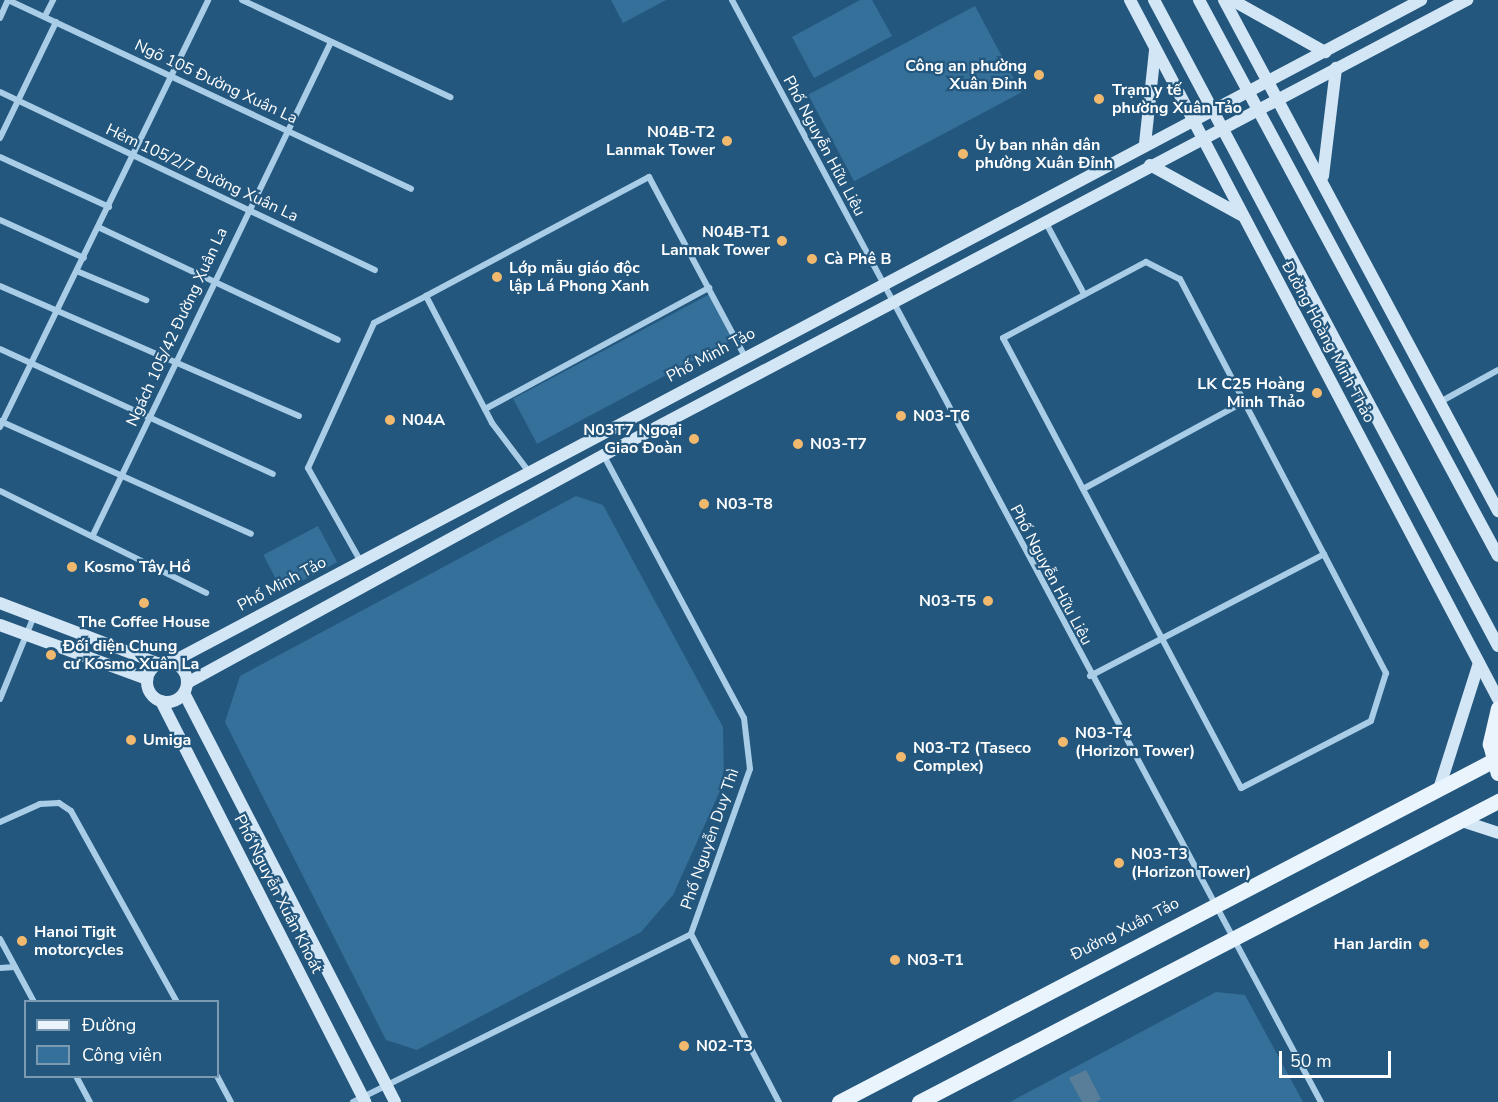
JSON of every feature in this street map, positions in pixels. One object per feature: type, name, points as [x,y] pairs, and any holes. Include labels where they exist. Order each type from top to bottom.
[{"type":"main road","points":[[1496,766],[1490,744],[1498,708]]},
{"type":"main road","name":"Đường Xuân Tảo","points":[[839,1102],[1439,789],[1496,766]]},
{"type":"main road","points":[[919,1102],[1230,937],[1498,801]]},
{"type":"street","points":[[0,18],[8,0]]},
{"type":"street","name":"Ngõ 105 Đường Xuân La","points":[[8,0],[411,189]]},
{"type":"street","points":[[45,16],[53,0]]},
{"type":"street","points":[[208,0],[170,75],[79,272],[1,423],[123,475],[251,534]]},
{"type":"street","points":[[242,0],[450,97]]},
{"type":"street","name":"Phố Nguyễn Hữu Liêu","points":[[732,0],[881,285],[1230,937],[1321,1102]]},
{"type":"street","name":"Đường Hoàng Minh Thảo","points":[[1130,0],[1498,699]]},
{"type":"street","name":"Đường Hoàng Minh Thảo","points":[[1155,0],[1498,646]]},
{"type":"street","points":[[1224,0],[1323,176],[1385,299],[1498,511]]},
{"type":"street","points":[[1232,0],[1330,49]]},
{"type":"street","name":"Phố Minh Tảo","points":[[165,663],[361,562],[744,355],[1421,0]]},
{"type":"street","points":[[147,679],[149,691],[161,701],[603,455],[892,305],[1150,165],[1467,0]]},
{"type":"street","points":[[1203,1],[1257,110],[1367,309],[1498,556]]},
{"type":"street","points":[[0,138],[56,22]]},
{"type":"street","name":"Ngách 105/42 Đường Xuân La","points":[[93,535],[285,130],[331,42]]},
{"type":"street","points":[[1145,144],[1155,48]]},
{"type":"street","points":[[1323,176],[1336,68]]},
{"type":"street","name":"Hẻm 105/2/7 Đường Xuân La","points":[[0,92],[375,270]]},
{"type":"street","points":[[0,158],[109,207]]},
{"type":"street","points":[[1150,165],[1242,215],[1262,204]]},
{"type":"street","points":[[361,562],[308,468],[375,323],[649,177],[744,355]]},
{"type":"street","points":[[0,220],[84,258]]},
{"type":"street","points":[[1046,223],[1084,294]]},
{"type":"street","points":[[98,227],[212,284],[338,340]]},
{"type":"street","points":[[1146,262],[1167,269],[1180,279],[1244,402],[1386,673],[1371,721],[1240,788],[1003,338],[1146,262]]},
{"type":"street","points":[[79,272],[146,300]]},
{"type":"street","points":[[0,286],[299,416]]},
{"type":"street","points":[[485,409],[709,288]]},
{"type":"street","points":[[426,296],[485,409],[529,472]]},
{"type":"street","points":[[1367,309],[1385,299]]},
{"type":"street","points":[[0,349],[273,474]]},
{"type":"street","points":[[1440,402],[1498,370]]},
{"type":"street","points":[[1083,489],[1244,402]]},
{"type":"street","name":"Phố Nguyễn Duy Thì","points":[[603,455],[744,718],[751,745],[750,769],[691,934],[779,1102]]},
{"type":"street","points":[[0,491],[93,535],[206,593]]},
{"type":"street","points":[[1090,676],[1324,554]]},
{"type":"street","points":[[0,603],[184,672],[185,688],[395,1102]]},
{"type":"street","points":[[0,699],[35,615]]},
{"type":"street","points":[[0,625],[147,679]]},
{"type":"street","points":[[147,679],[165,663]]},
{"type":"street","points":[[1439,789],[1479,663]]},
{"type":"street","name":"Phố Nguyễn Xuân Khoát","points":[[161,701],[360,1100]]},
{"type":"street","points":[[0,822],[40,804],[59,803],[71,811],[176,1000]]},
{"type":"street","points":[[1462,821],[1498,833]]},
{"type":"street","points":[[360,1100],[691,934]]},
{"type":"street","points":[[0,939],[33,1000]]},
{"type":"street","points":[[0,968],[15,967]]},
{"type":"street","points":[[77,1078],[90,1102]]},
{"type":"street","points":[[218,1078],[231,1102]]},
{"type":"green space","points":[[611,0],[666,0],[623,23]]},
{"type":"green space","points":[[860,0],[872,0],[892,36],[814,78],[792,37]]},
{"type":"green space","points":[[975,6],[1021,93],[854,181],[808,95]]},
{"type":"green space","points":[[710,294],[734,339],[537,444],[513,399]]},
{"type":"green space","points":[[576,496],[603,505],[723,727],[724,782],[673,895],[641,932],[417,1050],[386,1040],[225,722],[240,676]]},
{"type":"green space","points":[[318,526],[337,562],[283,591],[263,555]]},
{"type":"green space","points":[[1216,992],[1245,995],[1303,1102],[1010,1102]]},
{"type":"shaded area","points":[[1086,1070],[1101,1099],[1096,1102],[1082,1102],[1069,1078]]},
{"type":"place","name":"Công an phường Xuân Đỉnh","points":[[1039,75]]},
{"type":"place","name":"Trạm y tế phường Xuân Tảo","points":[[1099,99]]},
{"type":"place","name":"N04B-T2 Lanmak Tower","points":[[727,141]]},
{"type":"place","name":"Ủy ban nhân dân phường Xuân Đỉnh","points":[[963,154]]},
{"type":"place","name":"N04B-T1 Lanmak Tower","points":[[782,241]]},
{"type":"place","name":"Cà Phê B","points":[[812,259]]},
{"type":"place","name":"Lớp mẫu giáo độc lập Lá Phong Xanh","points":[[497,277]]},
{"type":"place","name":"LK C25 Hoàng Minh Thảo","points":[[1317,393]]},
{"type":"place","name":"N03-T6","points":[[901,416]]},
{"type":"place","name":"N04A","points":[[390,420]]},
{"type":"place","name":"N03T7 Ngoại Giao Đoàn","points":[[694,439]]},
{"type":"place","name":"N03-T7","points":[[798,444]]},
{"type":"place","name":"N03-T8","points":[[704,504]]},
{"type":"place","name":"Kosmo Tây Hồ","points":[[72,567]]},
{"type":"place","name":"N03-T5","points":[[988,601]]},
{"type":"place","name":"The Coffee House","points":[[144,603]]},
{"type":"place","name":"Đối diện Chung cư Kosmo Xuân La","points":[[51,655]]},
{"type":"place","name":"Umiga","points":[[131,740]]},
{"type":"place","name":"N03-T4 (Horizon Tower)","points":[[1063,742]]},
{"type":"place","name":"N03-T2 (Taseco Complex)","points":[[901,757]]},
{"type":"place","name":"N03-T3 (Horizon Tower)","points":[[1119,863]]},
{"type":"place","name":"Hanoi Tigit motorcycles","points":[[22,941]]},
{"type":"place","name":"Han Jardin","points":[[1424,944]]},
{"type":"place","name":"N03-T1","points":[[895,960]]},
{"type":"place","name":"N02-T3","points":[[684,1046]]}]
